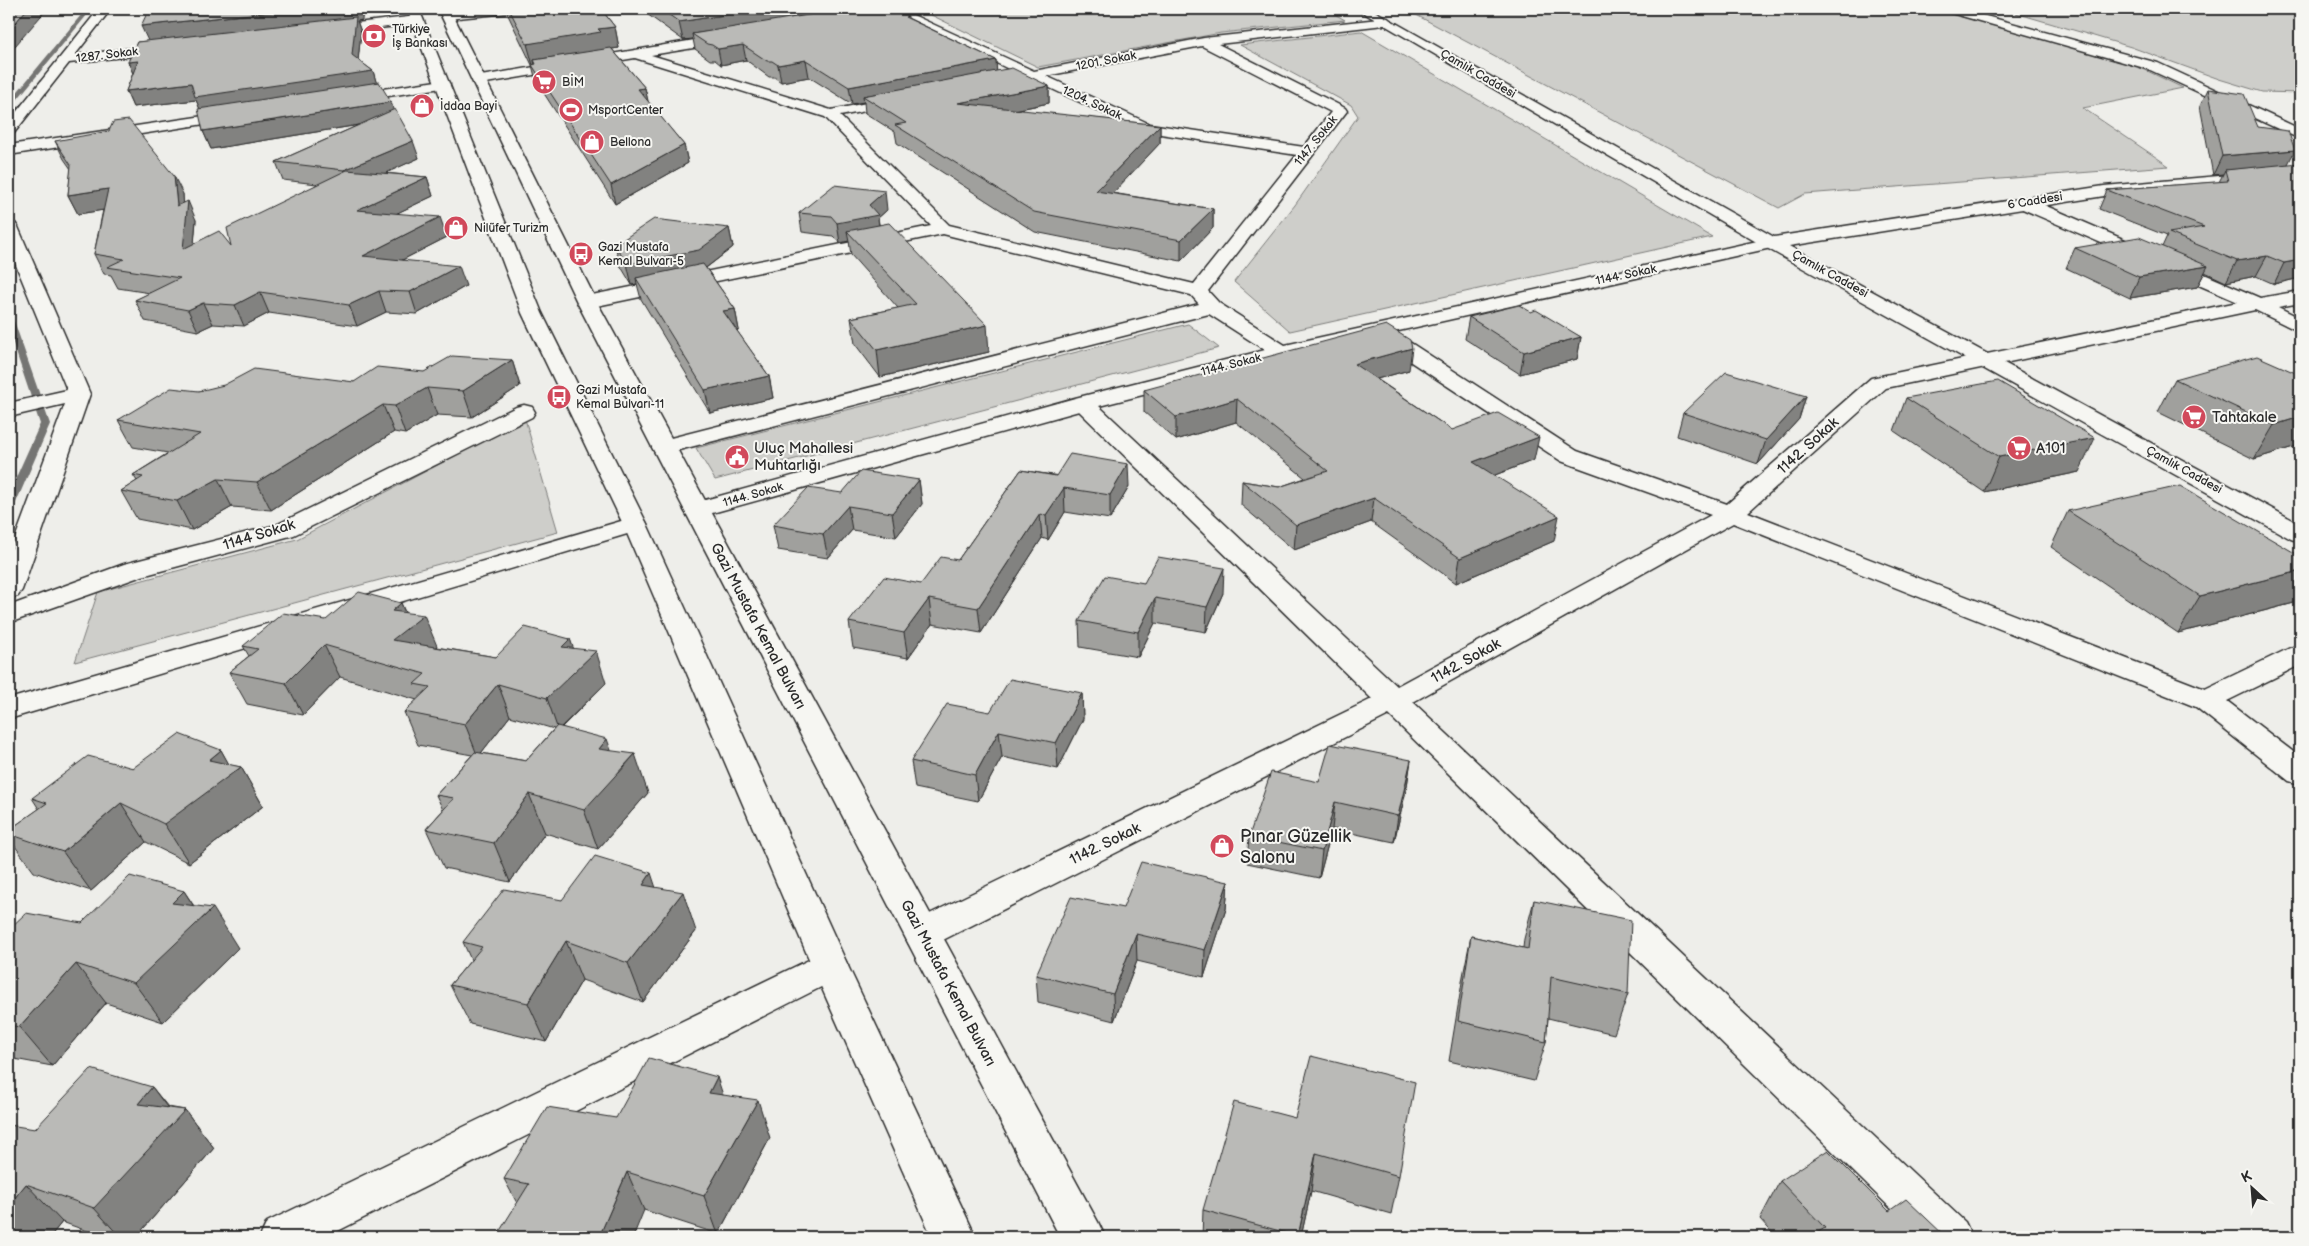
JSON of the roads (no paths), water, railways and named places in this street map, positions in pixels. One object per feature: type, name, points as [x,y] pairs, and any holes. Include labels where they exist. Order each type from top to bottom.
[{"type":"street","points":[[9,130],[104,9]]},
{"type":"street","points":[[446,12],[509,9]]},
{"type":"street","points":[[874,13],[895,9]]},
{"type":"street","name":"1204. Sokak","points":[[895,9],[1146,128],[1307,152]]},
{"type":"street","name":"Çamlık Caddesi","points":[[1363,9],[1771,242],[2300,534]]},
{"type":"street","points":[[1948,9],[2153,66],[2300,135]]},
{"type":"street","name":"Gazi Mustafa Kemal Bulvarı","points":[[446,12],[587,302],[1083,1237]]},
{"type":"street","points":[[313,32],[415,14],[532,313],[635,524],[830,966],[954,1237]]},
{"type":"street","name":"1201. Sokak","points":[[974,86],[1204,42],[1384,21]]},
{"type":"street","points":[[480,80],[740,36]]},
{"type":"street","name":"1147. Sokak","points":[[1198,291],[1340,111],[1204,42]]},
{"type":"street","name":"1287. Sokak","points":[[65,60],[184,47]]},
{"type":"street","points":[[634,54],[830,114],[916,97]]},
{"type":"street","points":[[338,100],[443,84]]},
{"type":"street","points":[[9,150],[251,113]]},
{"type":"street","points":[[830,114],[943,229]]},
{"type":"street","name":"6 Caddesi","points":[[1771,242],[2104,191],[2300,174]]},
{"type":"street","points":[[2024,203],[2258,304],[2300,326]]},
{"type":"street","points":[[9,227],[79,394],[9,590]]},
{"type":"street","points":[[587,302],[943,229],[1198,291],[1212,307],[1282,352]]},
{"type":"street","name":"1144. Sokak","points":[[696,510],[1083,403],[1282,352],[1771,242]]},
{"type":"street","name":"1142. Sokak","points":[[922,934],[1394,701],[1731,514],[1879,382],[2300,297]]},
{"type":"street","points":[[663,447],[1212,307]]},
{"type":"street","points":[[1376,330],[1569,456],[1731,514],[2206,700],[2300,773]]},
{"type":"street","points":[[9,410],[79,394]]},
{"type":"street","points":[[1083,403],[1950,1237]]},
{"type":"street","name":"1144 Sokak","points":[[9,615],[133,570],[285,530],[524,412]]},
{"type":"street","points":[[9,709],[635,524]]},
{"type":"street","points":[[2206,700],[2300,654]]},
{"type":"street","points":[[282,1237],[830,966]]},
{"type":"waterway","points":[[9,106],[89,9]]},
{"type":"waterway","points":[[9,318],[45,424],[9,505]]},
{"type":"place","name":"Türkiye İş Bankası","points":[[374,36]]},
{"type":"place","name":"BİM","points":[[544,82]]},
{"type":"place","name":"İddaa Bayi","points":[[422,106]]},
{"type":"place","name":"MsportCenter","points":[[571,110]]},
{"type":"place","name":"Bellona","points":[[592,142]]},
{"type":"place","name":"Nilüfer Turizm","points":[[456,228]]},
{"type":"place","name":"Gazi Mustafa Kemal Bulvarı-5","points":[[581,254]]},
{"type":"place","name":"Gazi Mustafa Kemal Bulvarı-11","points":[[559,397]]},
{"type":"place","name":"Tahtakale","points":[[2194,417]]},
{"type":"place","name":"A101","points":[[2019,448]]},
{"type":"place","name":"Uluç Mahallesi Muhtarlığı","points":[[737,457]]},
{"type":"place","name":"Pınar Güzellik Salonu","points":[[1222,846]]}]
